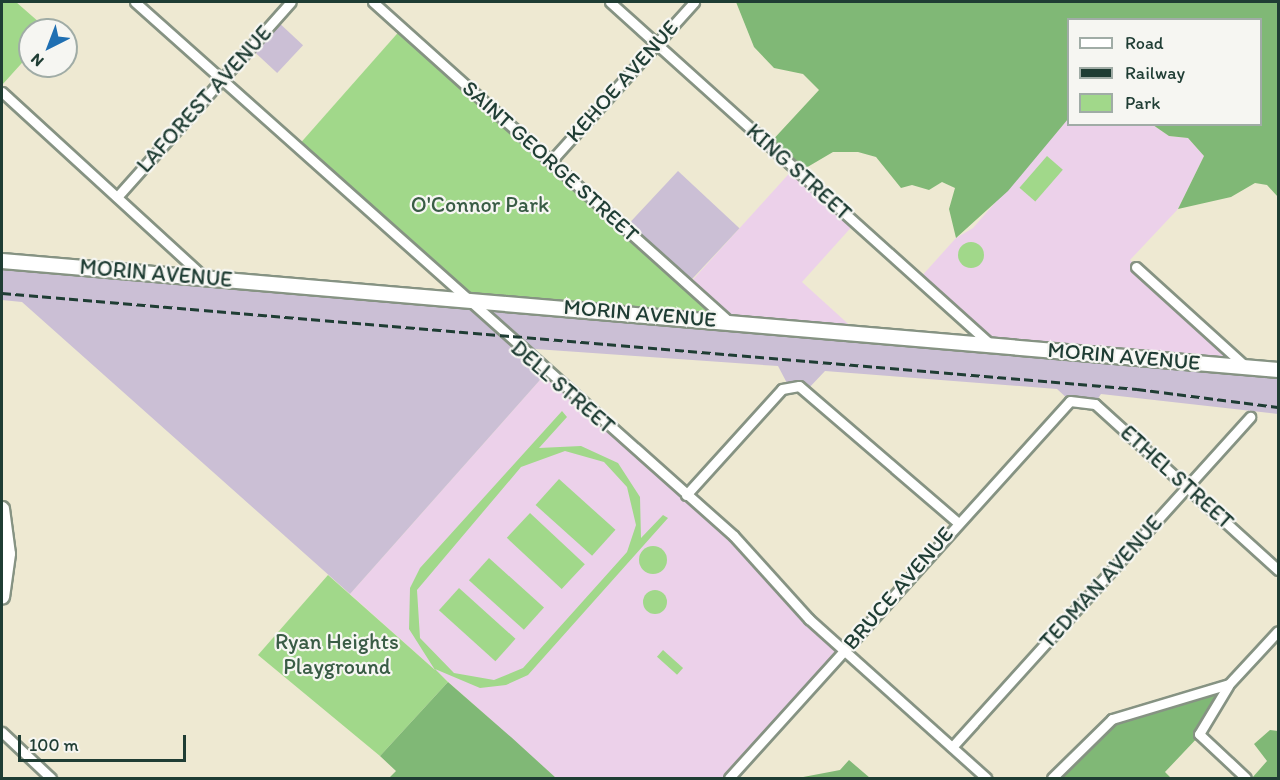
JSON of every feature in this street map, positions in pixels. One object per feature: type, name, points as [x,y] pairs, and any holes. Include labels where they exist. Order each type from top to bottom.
[{"type":"street","name":"DELL STREET","points":[[135,2],[462,298],[686,495],[844,650],[986,778]]},
{"type":"street","name":"LAFOREST AVENUE","points":[[117,197],[291,2]]},
{"type":"street","name":"SAINT GEORGE STREET","points":[[373,2],[728,321]]},
{"type":"street","name":"KING STREET","points":[[610,2],[989,343]]},
{"type":"street","name":"KEHOE AVENUE","points":[[551,161],[694,2]]},
{"type":"street","points":[[2,92],[205,278]]},
{"type":"street","name":"MORIN AVENUE","points":[[2,261],[989,343],[1278,370]]},
{"type":"street","points":[[1136,267],[1246,367]]},
{"type":"street","points":[[686,495],[788,386],[807,390],[957,522]]},
{"type":"street","name":"BRUCE AVENUE","points":[[729,778],[957,522],[1070,401]]},
{"type":"street","name":"ETHEL STREET","points":[[1070,401],[1095,404],[1278,570]]},
{"type":"street","name":"TEDMAN AVENUE","points":[[952,747],[1250,417]]},
{"type":"street","points":[[2,508],[8,554],[2,597]]},
{"type":"street","points":[[1246,778],[1199,734],[1229,684],[1278,631]]},
{"type":"street","points":[[1052,778],[1112,719],[1229,684]]},
{"type":"street","points":[[2,732],[51,778]]},
{"type":"shaded area","points":[[276,20],[303,45],[277,73],[250,48]]},
{"type":"shaded area","points":[[1067,120],[1067,126],[1154,126],[1169,136],[1188,138],[1204,156],[1178,209],[1130,260],[1246,366],[989,343],[919,279],[956,238],[973,228]]},
{"type":"shaded area","points":[[795,167],[856,222],[802,282],[856,331],[728,320],[689,284]]},
{"type":"shaded area","points":[[678,171],[739,228],[688,284],[626,227]]},
{"type":"shaded area","points":[[2,260],[1278,369],[1278,414],[1101,394],[1095,403],[1069,400],[1057,389],[825,371],[807,390],[788,385],[778,366],[521,348],[547,372],[350,594],[22,302],[2,300]]},
{"type":"shaded area","points":[[547,372],[686,493],[844,649],[728,778],[556,778],[350,594]]},
{"type":"green space","points":[[2,2],[16,2],[34,18],[18,18],[18,67],[2,85]]},
{"type":"green space","points":[[736,2],[1278,2],[1278,197],[1267,185],[1255,183],[1231,197],[1178,209],[1204,156],[1188,138],[1169,136],[1154,126],[1262,126],[1262,18],[1067,18],[1067,120],[1008,191],[956,238],[949,209],[955,188],[942,182],[929,190],[912,185],[901,188],[876,157],[858,152],[833,152],[799,172],[769,144],[819,90],[803,74],[774,68],[754,47]]},
{"type":"green space","name":"O'Connor Park","points":[[403,27],[728,320],[462,297],[297,147]]},
{"type":"green space","points":[[1047,156],[1063,170],[1035,201],[1019,188]]},
{"type":"green space","points":[[971,242],[980,246],[984,255],[980,264],[971,268],[962,264],[958,255],[962,246]]},
{"type":"green space","name":"Ryan Heights Playground","points":[[562,411],[567,417],[539,448],[581,446],[618,463],[640,497],[641,538],[663,515],[668,518],[528,675],[506,685],[480,688],[435,669],[448,682],[380,756],[258,655],[328,575],[435,670],[409,629],[410,588],[420,568]],"holes":[[[565,451],[604,462],[627,487],[636,525],[627,552],[523,668],[494,680],[454,673],[420,638],[417,590],[521,467]]]},
{"type":"green space","points":[[559,479],[615,530],[592,556],[536,505]]},
{"type":"green space","points":[[530,513],[585,564],[562,589],[507,538]]},
{"type":"green space","points":[[653,546],[663,550],[667,560],[663,570],[653,574],[643,570],[639,560],[643,550]]},
{"type":"green space","points":[[489,558],[544,608],[524,630],[469,580]]},
{"type":"green space","points":[[459,588],[515,639],[495,661],[439,610]]},
{"type":"green space","points":[[650,590],[660,590],[667,597],[667,607],[660,614],[650,614],[643,607],[643,597]]},
{"type":"green space","points":[[663,650],[683,668],[677,675],[657,657]]},
{"type":"green space","points":[[448,682],[556,778],[389,778],[396,771],[380,756]]},
{"type":"green space","points":[[1230,685],[1201,734],[1165,772],[1171,778],[1054,778],[1103,727],[1131,713],[1187,702]]},
{"type":"green space","points":[[1270,730],[1278,731],[1278,778],[1252,778],[1267,761],[1254,744]]},
{"type":"green space","points":[[849,760],[870,778],[798,778],[840,770]]},
{"type":"railway","points":[[2,293],[1137,389],[1278,407]]}]
